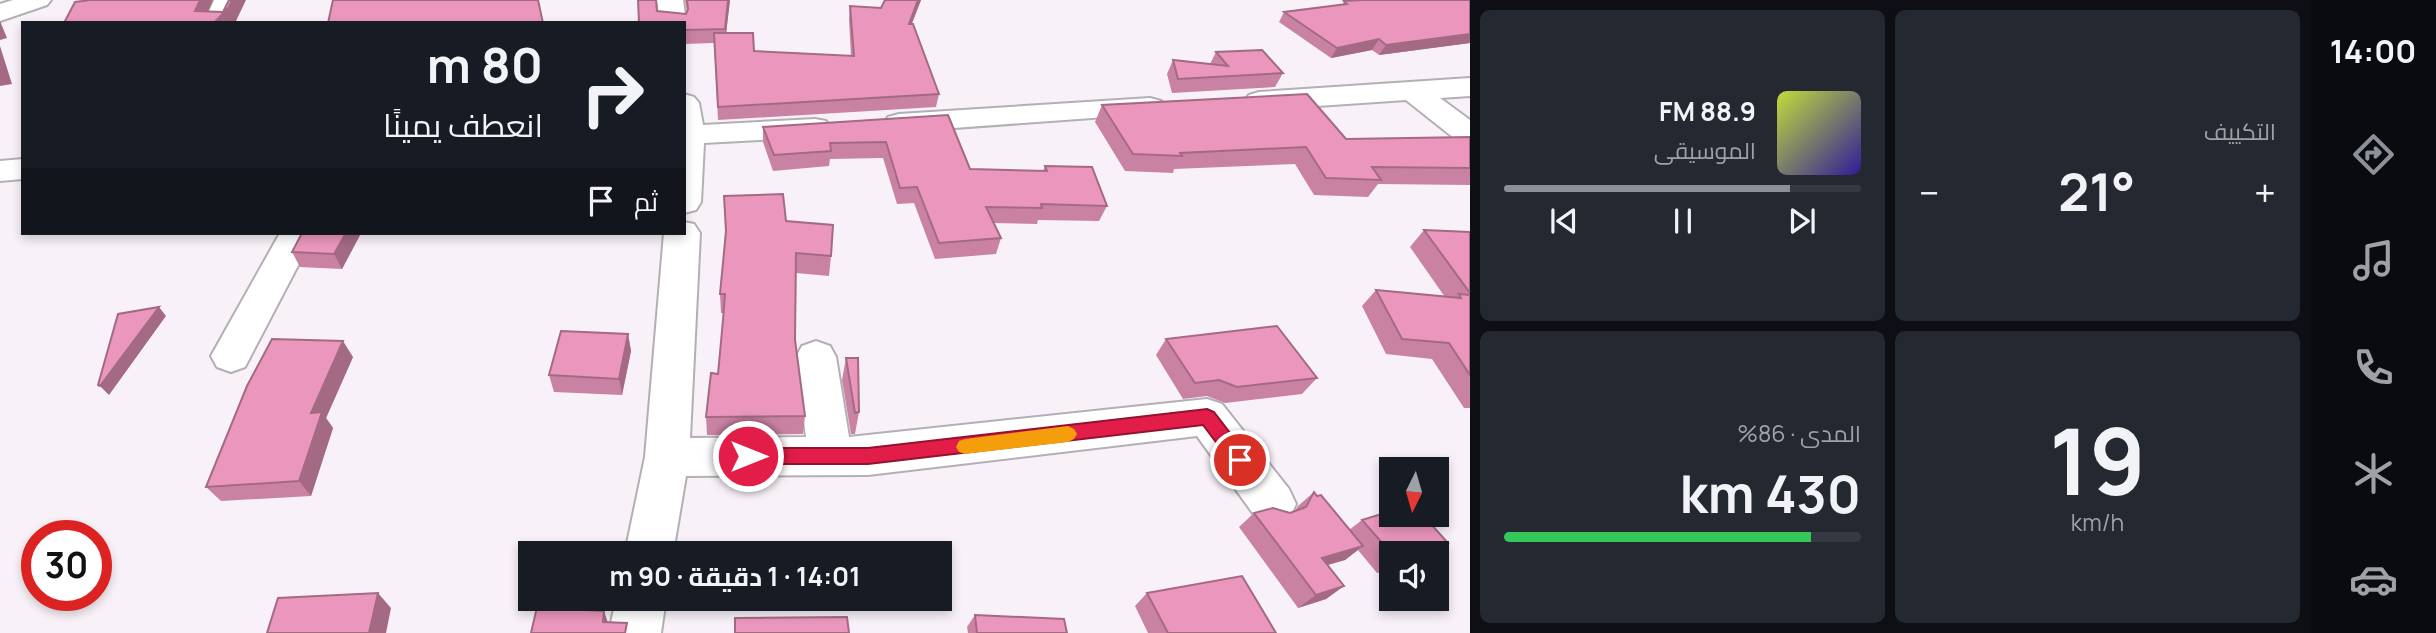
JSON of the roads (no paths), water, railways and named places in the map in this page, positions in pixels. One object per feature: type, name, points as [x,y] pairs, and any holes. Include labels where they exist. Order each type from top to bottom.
[{"type":"street","points":[[0,13],[38,0]]},
{"type":"street","points":[[218,21],[228,0]]},
{"type":"street","points":[[670,0],[673,21]]},
{"type":"street","points":[[1232,103],[1470,87]]},
{"type":"street","points":[[1413,92],[1470,135]]},
{"type":"street","points":[[686,157],[687,135],[1177,106]]},
{"type":"street","points":[[0,171],[21,169]]},
{"type":"street","points":[[231,356],[296,235]]},
{"type":"street","points":[[651,541],[667,457],[682,235]]},
{"type":"street","points":[[816,357],[830,456]]},
{"type":"street","points":[[667,457],[868,456],[939,450],[1207,417],[1273,504]]},
{"type":"street","points":[[635,633],[639,611]]}]
